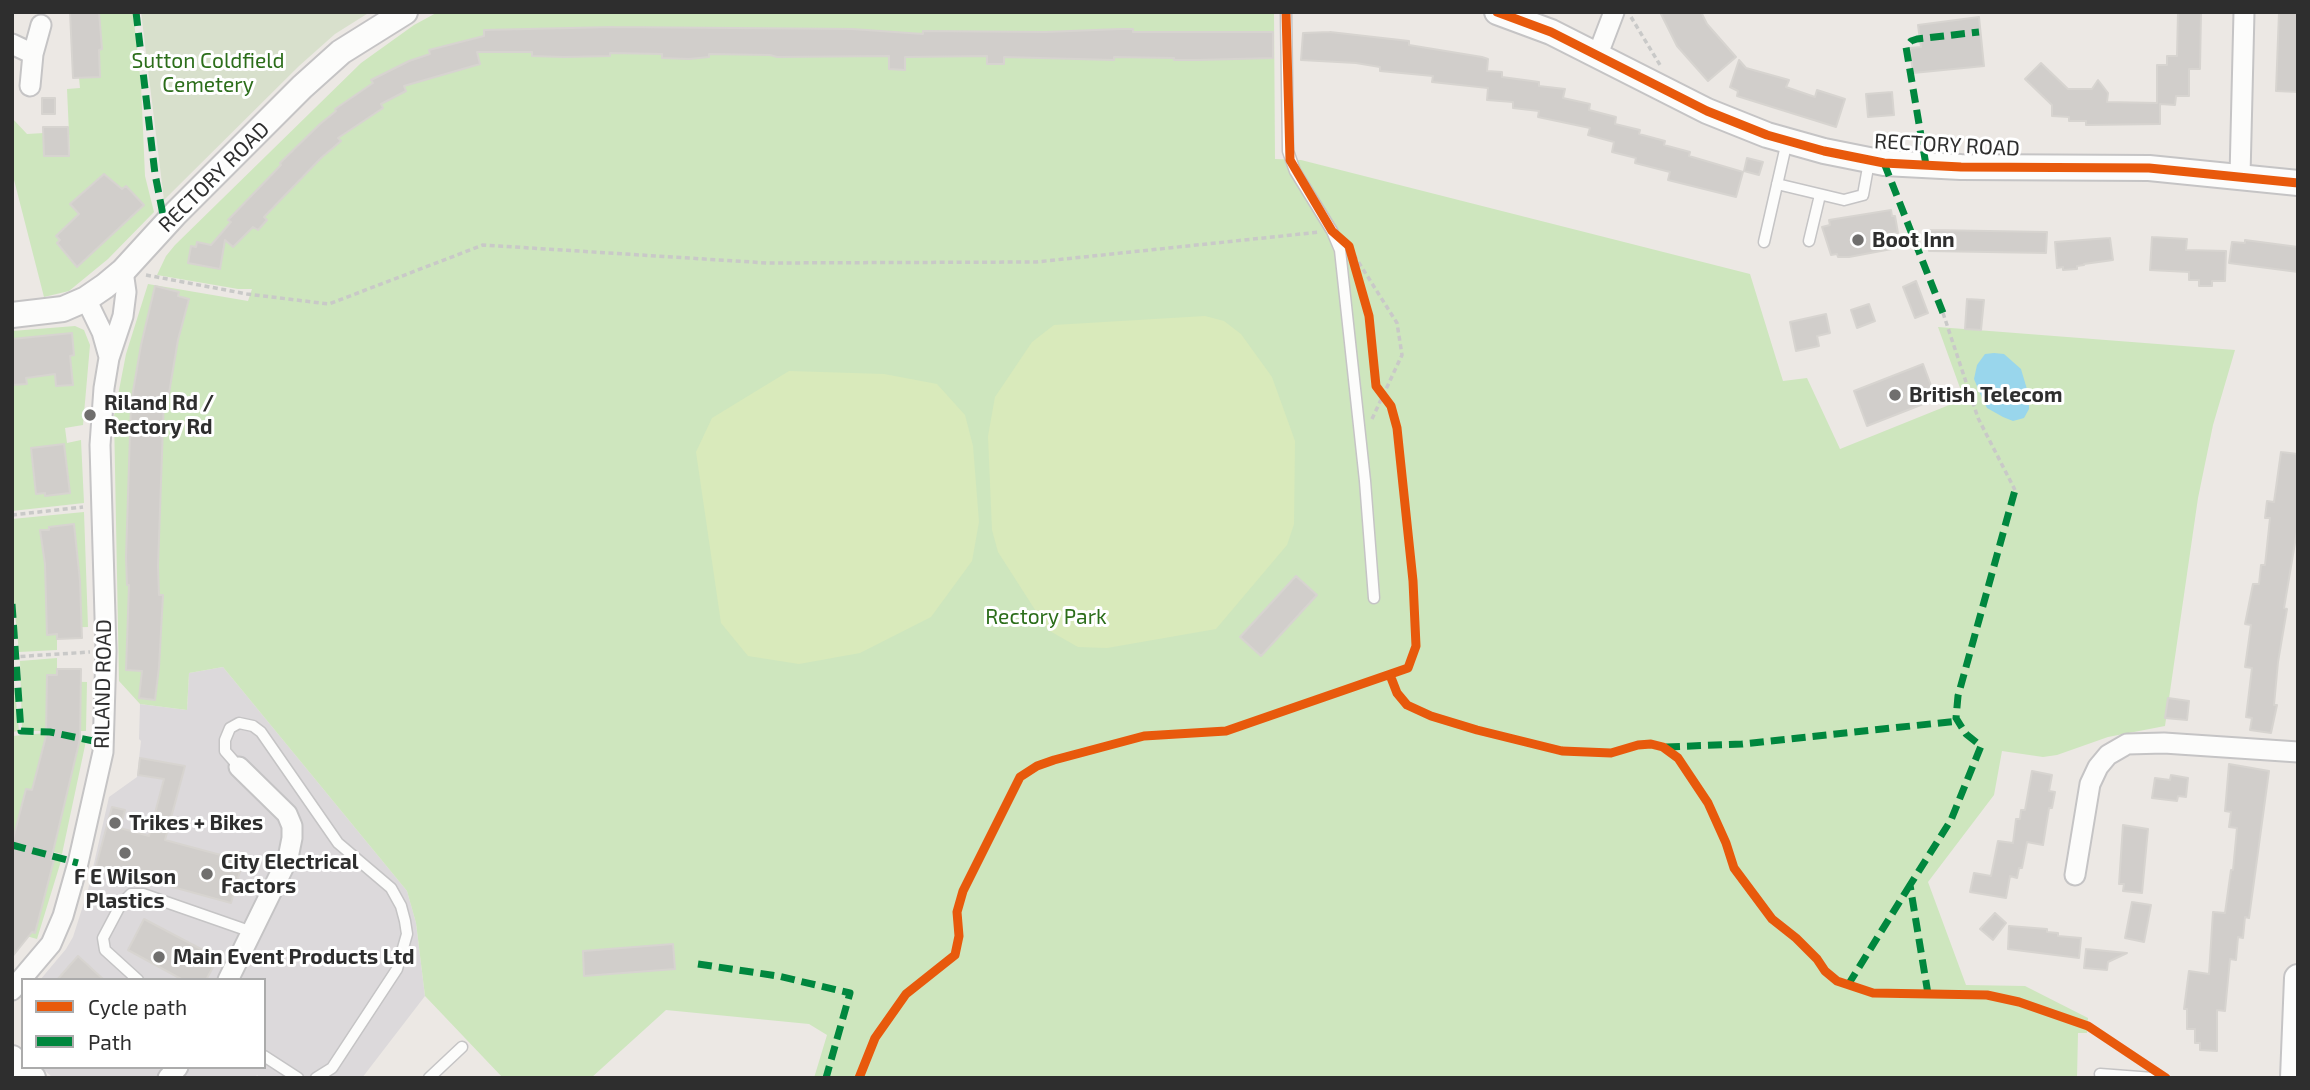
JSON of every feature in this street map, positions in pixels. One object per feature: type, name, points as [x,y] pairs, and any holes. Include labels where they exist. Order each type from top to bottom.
[{"type":"main road","points":[[2294,1078],[2298,978]]},
{"type":"street","name":"RECTORY ROAD","points":[[12,315],[63,309],[86,299],[123,271],[176,213],[302,87],[341,52],[405,12]]},
{"type":"street","name":"RECTORY ROAD","points":[[1497,12],[1551,32],[1598,54],[1707,111],[1767,135],[1824,151],[1884,163],[2149,167],[2298,183]]},
{"type":"street","points":[[1598,54],[1614,12]]},
{"type":"street","points":[[2241,176],[2244,12]]},
{"type":"street","points":[[30,86],[33,54],[41,25]]},
{"type":"street","points":[[12,44],[33,54]]},
{"type":"street","name":"RILAND ROAD","points":[[22,978],[51,944],[63,916],[73,886],[103,752],[106,651],[100,446],[109,358],[123,316],[126,292],[123,271]]},
{"type":"street","name":"RILAND ROAD","points":[[86,299],[102,332],[109,358]]},
{"type":"street","points":[[2075,875],[2090,783],[2108,755],[2127,744],[2164,743],[2298,752]]},
{"type":"street","points":[[229,978],[288,858],[292,826],[287,814],[239,767]]},
{"type":"lane","points":[[1286,12],[1290,160],[1332,231],[1340,250],[1374,598]]},
{"type":"lane","points":[[1763,242],[1787,141]]},
{"type":"lane","points":[[1777,184],[1844,200],[1863,195],[1869,160]]},
{"type":"lane","points":[[1809,241],[1821,195]]},
{"type":"lane","points":[[239,767],[225,751],[225,740],[230,728],[239,723],[253,726],[261,732],[338,843],[391,888],[401,906],[405,921],[407,934],[397,969],[332,1068],[316,1078]]},
{"type":"lane","points":[[136,978],[105,950],[103,938],[121,904],[131,894],[143,894],[252,932]]},
{"type":"lane","points":[[429,1078],[462,1047]]},
{"type":"lane","points":[[266,1057],[298,1078]]},
{"type":"lane","points":[[2101,1074],[2153,1078]]},
{"type":"path","points":[[1629,12],[1663,70],[1656,84]]},
{"type":"path","points":[[123,271],[247,294],[329,304],[483,245],[767,263],[1036,262],[1332,231]]},
{"type":"path","points":[[1349,246],[1397,323],[1402,355],[1360,445]]},
{"type":"path","points":[[1349,246],[1359,281]]},
{"type":"path","points":[[1943,313],[1978,418],[2015,490]]},
{"type":"path","points":[[1376,386],[1391,406]]},
{"type":"path","points":[[12,515],[101,505]]},
{"type":"path","points":[[12,657],[106,651]]},
{"type":"shaded area","points":[[223,667],[407,891],[416,923],[425,996],[362,1078],[260,1078],[257,1075],[255,1078],[53,1078],[43,1069],[266,1069],[266,978],[42,978],[73,937],[88,890],[109,797],[137,777],[141,741],[140,704],[187,710],[189,673]]},
{"type":"green space","points":[[99,12],[133,12],[141,84],[145,176],[154,212],[108,259],[69,291],[44,297],[12,172],[12,118],[27,134],[44,133],[44,156],[70,156],[67,89],[80,88],[79,78],[100,77],[99,50],[102,49]]},
{"type":"green space","name":"Sutton Coldfield Cemetery","points":[[141,12],[370,12],[335,34],[299,66],[164,200]]},
{"type":"green space","name":"Rectory Park","points":[[438,12],[1274,12],[1275,159],[1301,160],[1750,274],[1783,381],[1807,378],[1840,449],[1964,399],[1938,327],[2235,350],[2213,425],[2198,498],[2165,726],[2108,737],[2057,755],[2043,757],[2002,751],[1994,795],[1928,882],[1966,985],[2025,986],[2088,1018],[2087,1033],[2078,1033],[2077,1078],[814,1078],[827,1035],[809,1024],[666,1010],[591,1078],[503,1078],[425,996],[416,923],[407,891],[223,667],[189,673],[187,710],[140,704],[119,681],[114,416],[126,354],[148,284],[248,301],[252,289],[157,275],[175,245],[361,63],[414,25]]},
{"type":"green space","points":[[1205,316],[1224,321],[1241,334],[1272,377],[1295,441],[1294,524],[1287,545],[1216,629],[1107,648],[1078,647],[1048,630],[998,552],[992,530],[988,436],[995,397],[1032,342],[1054,325]]},
{"type":"green space","points":[[75,326],[84,330],[90,345],[83,425],[65,428],[67,443],[81,440],[84,503],[12,511],[12,331]]},
{"type":"green space","points":[[789,371],[884,374],[937,384],[965,415],[973,446],[979,522],[972,561],[931,617],[860,653],[799,664],[748,656],[721,623],[696,452],[712,418]]},
{"type":"green space","points":[[84,512],[88,627],[46,628],[46,635],[57,634],[57,650],[19,652],[12,584],[12,519]]},
{"type":"green space","points":[[57,658],[57,675],[47,675],[47,681],[87,682],[86,731],[22,731],[20,661]]},
{"type":"green space","points":[[12,661],[19,731],[12,732]]},
{"type":"green space","points":[[46,733],[86,741],[62,854],[12,842],[12,736]]},
{"type":"green space","points":[[12,849],[61,861],[37,939],[12,932]]},
{"type":"water","points":[[1985,354],[2004,354],[2021,369],[2029,396],[2029,409],[2024,418],[2013,421],[2003,417],[1987,408],[1982,398],[1974,379],[1977,365]]},
{"type":"building","points":[[70,12],[99,12],[102,49],[99,50],[100,77],[73,78]]},
{"type":"building","points":[[1660,12],[1701,12],[1707,24],[1736,57],[1708,81],[1677,46]]},
{"type":"building","points":[[2178,12],[2201,12],[2200,69],[2189,69],[2189,96],[2176,96],[2175,105],[2160,104],[2160,124],[2086,125],[2086,121],[2069,121],[2069,117],[2052,116],[2052,105],[2025,79],[2041,63],[2068,89],[2092,89],[2098,80],[2108,93],[2107,102],[2157,103],[2157,65],[2167,65],[2167,56],[2177,56]]},
{"type":"building","points":[[2279,12],[2298,12],[2298,92],[2276,91]]},
{"type":"building","points":[[1979,17],[1984,66],[1913,73],[1910,48],[1921,47],[1918,25]]},
{"type":"building","points":[[613,27],[852,29],[923,34],[923,31],[1045,32],[1120,29],[1133,29],[1133,32],[1273,32],[1273,58],[1174,60],[1114,57],[1114,60],[1004,57],[1004,64],[987,64],[987,56],[905,57],[905,70],[889,69],[889,56],[777,57],[709,54],[709,57],[689,59],[662,58],[662,54],[610,53],[610,56],[564,57],[532,56],[532,52],[477,52],[480,64],[404,86],[406,91],[381,104],[383,108],[338,138],[341,141],[264,217],[267,220],[258,230],[253,227],[233,247],[225,240],[220,269],[188,263],[191,246],[196,247],[197,242],[211,245],[231,222],[228,220],[280,163],[336,111],[335,109],[373,83],[371,80],[430,54],[429,50],[484,36],[484,30]]},
{"type":"building","points":[[1330,32],[1409,41],[1409,45],[1482,57],[1488,59],[1487,71],[1502,72],[1502,77],[1565,89],[1563,98],[1590,104],[1589,110],[1616,117],[1615,124],[1640,130],[1639,134],[1665,141],[1664,145],[1690,152],[1689,156],[1743,172],[1736,197],[1668,180],[1670,172],[1635,163],[1636,158],[1612,152],[1614,142],[1588,135],[1590,128],[1538,117],[1539,111],[1513,108],[1513,102],[1487,100],[1488,88],[1432,82],[1433,76],[1380,71],[1380,67],[1356,63],[1301,60],[1303,33]]},
{"type":"building","points":[[1739,60],[1746,68],[1789,80],[1786,87],[1815,97],[1817,90],[1845,99],[1836,127],[1737,96],[1738,91],[1730,87]]},
{"type":"building","points":[[1892,92],[1894,115],[1868,117],[1866,94]]},
{"type":"building","points":[[42,98],[55,98],[55,114],[42,114]]},
{"type":"building","points":[[43,127],[68,127],[69,156],[44,156]]},
{"type":"building","points":[[1747,158],[1763,162],[1759,175],[1744,171]]},
{"type":"building","points":[[104,174],[122,189],[126,186],[144,205],[77,267],[57,243],[60,240],[56,236],[79,214],[70,204]]},
{"type":"building","name":"Boot Inn","points":[[1891,210],[1898,233],[1894,233],[1897,248],[1849,257],[1831,255],[1822,227],[1830,225],[1829,220]]},
{"type":"building","points":[[1930,230],[2047,232],[2046,253],[1929,251]]},
{"type":"building","points":[[2152,237],[2187,239],[2186,250],[2226,251],[2225,281],[2212,281],[2212,286],[2199,286],[2199,280],[2189,280],[2189,272],[2150,270]]},
{"type":"building","points":[[2110,238],[2113,260],[2084,264],[2077,266],[2077,269],[2057,268],[2055,242]]},
{"type":"building","points":[[2245,240],[2298,247],[2298,272],[2229,263],[2232,242],[2245,243]]},
{"type":"building","points":[[1916,281],[1928,313],[1915,318],[1903,287]]},
{"type":"building","points":[[155,286],[179,292],[178,296],[189,299],[178,340],[168,399],[164,398],[158,566],[159,595],[163,595],[155,700],[139,698],[142,671],[126,670],[129,585],[126,557],[131,403]]},
{"type":"building","points":[[1967,299],[1984,300],[1981,330],[1965,329]]},
{"type":"building","points":[[1869,304],[1875,321],[1857,328],[1851,310]]},
{"type":"building","points":[[1826,314],[1830,333],[1817,336],[1819,346],[1796,351],[1790,322]]},
{"type":"building","points":[[72,333],[74,355],[70,356],[73,385],[56,386],[55,374],[26,378],[27,384],[12,385],[12,339]]},
{"type":"building","name":"British Telecom","points":[[1923,364],[1936,399],[1867,426],[1854,391]]},
{"type":"building","points":[[64,444],[70,493],[45,496],[45,493],[36,494],[31,448]]},
{"type":"building","points":[[2281,452],[2298,454],[2298,525],[2284,608],[2287,609],[2278,662],[2274,705],[2277,705],[2271,733],[2250,730],[2252,718],[2246,717],[2252,668],[2245,667],[2251,625],[2245,624],[2253,584],[2259,584],[2261,565],[2265,565],[2270,518],[2265,518],[2267,501],[2274,502]]},
{"type":"building","points":[[74,524],[82,638],[57,639],[57,634],[47,635],[45,564],[40,530]]},
{"type":"building","points":[[1296,576],[1317,595],[1261,656],[1240,637]]},
{"type":"building","points":[[57,669],[81,669],[80,739],[35,933],[32,932],[12,957],[12,843],[26,789],[32,790],[46,736],[47,675],[57,675]]},
{"type":"building","points":[[2168,698],[2189,701],[2187,720],[2165,718]]},
{"type":"building","points":[[140,758],[185,766],[165,840],[243,861],[231,903],[96,866],[112,807],[125,810],[120,828],[149,836],[164,779],[138,775]]},
{"type":"building","points":[[2229,764],[2269,771],[2249,918],[2245,917],[2243,938],[2238,937],[2236,960],[2230,959],[2225,1011],[2217,1010],[2217,1051],[2200,1050],[2200,1043],[2195,1043],[2195,1029],[2187,1029],[2187,1009],[2184,1009],[2189,971],[2209,974],[2213,912],[2225,913],[2233,870],[2237,828],[2229,827],[2231,812],[2225,811]]},
{"type":"building","points":[[2032,771],[2052,775],[2049,791],[2055,792],[2052,808],[2049,808],[2043,845],[2027,842],[2022,868],[2019,868],[2017,878],[2010,876],[2006,898],[1970,892],[1974,873],[1991,876],[1998,841],[2013,843],[2016,819],[2020,819],[2021,810],[2025,810]]},
{"type":"building","points":[[2171,775],[2188,778],[2186,797],[2178,796],[2177,801],[2152,798],[2155,778],[2170,780]]},
{"type":"building","points":[[2123,825],[2148,829],[2142,893],[2123,891],[2124,884],[2119,884]]},
{"type":"building","points":[[2132,902],[2151,905],[2144,942],[2125,938]]},
{"type":"building","points":[[1995,913],[2006,923],[1993,940],[1980,929]]},
{"type":"building","points":[[144,919],[218,958],[207,978],[179,978],[128,950]]},
{"type":"building","points":[[2009,926],[2047,929],[2047,932],[2058,933],[2058,936],[2081,938],[2079,958],[2008,949]]},
{"type":"building","points":[[673,944],[675,969],[584,976],[583,951]]},
{"type":"building","points":[[2086,949],[2127,953],[2108,962],[2107,970],[2084,968]]},
{"type":"building","points":[[78,956],[102,978],[59,978]]},
{"type":"marked path","points":[[136,12],[155,174],[165,225]]},
{"type":"marked path","points":[[1926,165],[1906,47],[1917,39],[1979,32]]},
{"type":"marked path","points":[[1884,163],[1943,313]]},
{"type":"marked path","points":[[1928,994],[1910,885],[1951,820],[1981,746],[1966,734],[1956,718],[1958,696],[2015,490]]},
{"type":"marked path","points":[[12,604],[21,731],[50,732],[103,743]]},
{"type":"marked path","points":[[1666,747],[1742,744],[1958,721]]},
{"type":"marked path","points":[[12,845],[78,863]]},
{"type":"marked path","points":[[1848,985],[1910,885]]},
{"type":"marked path","points":[[698,964],[778,976],[850,993],[826,1078]]},
{"type":"cycle path","points":[[859,1078],[875,1038],[906,994],[955,955],[959,936],[957,912],[963,891],[1020,777],[1037,766],[1054,760],[1144,736],[1226,731],[1408,668],[1416,646],[1413,581],[1397,428],[1391,406],[1376,386],[1369,316],[1349,246],[1332,231],[1290,160],[1286,12]]},
{"type":"cycle path","points":[[1497,12],[1551,32],[1707,111],[1767,135],[1824,151],[1884,163],[1961,167],[2149,168],[2298,183]]},
{"type":"cycle path","points":[[1390,675],[1397,693],[1407,705],[1431,716],[1477,730],[1562,751],[1611,753],[1638,745],[1663,747],[1678,758],[1708,803],[1734,868],[1772,919],[1796,938],[1837,981],[1873,993],[1987,995],[2019,1002],[2088,1026],[2166,1078]]},
{"type":"place","name":"Boot Inn","points":[[1858,240]]},
{"type":"place","name":"British Telecom","points":[[1895,395]]},
{"type":"place","name":"Riland Rd / Rectory Rd","points":[[90,415]]},
{"type":"place","name":"Trikes + Bikes","points":[[115,823]]},
{"type":"place","name":"F E Wilson Plastics","points":[[125,853]]},
{"type":"place","name":"City Electrical Factors","points":[[207,874]]},
{"type":"place","name":"Main Event Products Ltd","points":[[159,957]]}]
